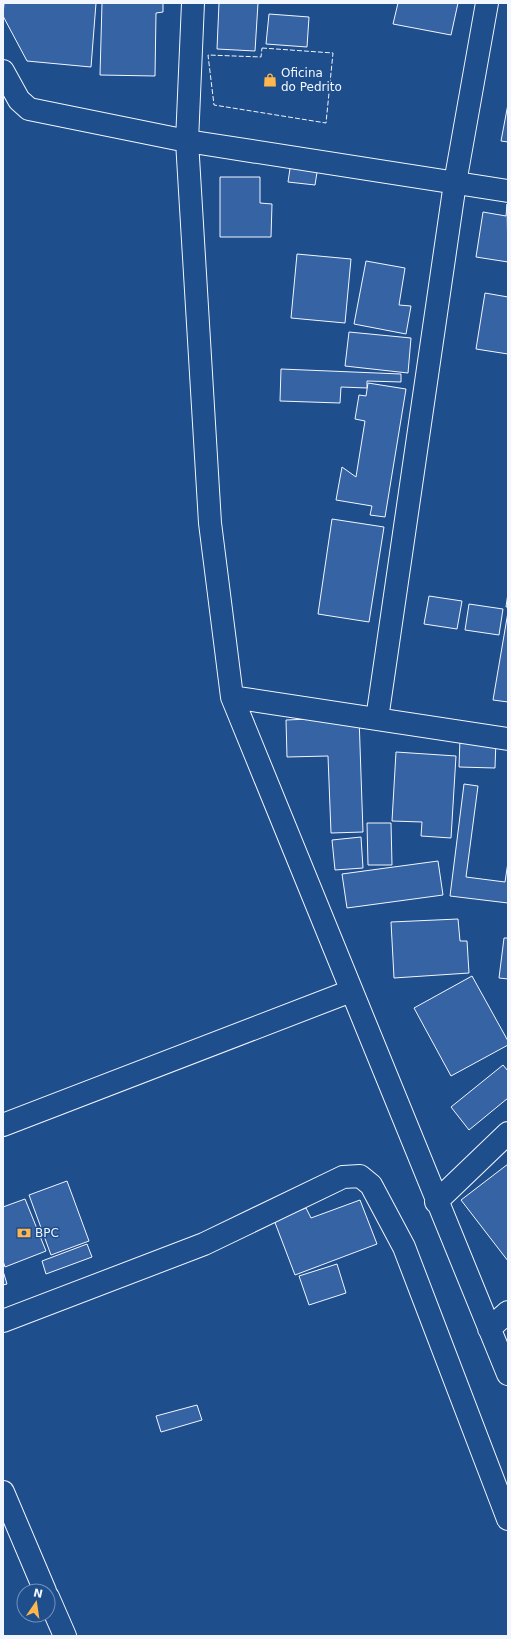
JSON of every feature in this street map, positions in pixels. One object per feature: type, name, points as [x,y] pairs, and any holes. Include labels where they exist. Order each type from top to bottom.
[{"type":"street","points":[[193,3],[187,141],[210,523],[232,697],[436,1202],[508,1374]]},
{"type":"street","points":[[377,719],[455,183],[487,3]]},
{"type":"street","points":[[3,71],[19,100],[29,109],[187,141],[508,191]]},
{"type":"street","points":[[232,697],[508,739]]},
{"type":"street","points":[[3,1125],[351,991]]},
{"type":"street","points":[[436,1202],[508,1133]]},
{"type":"street","points":[[3,1322],[204,1244],[344,1177],[360,1176],[371,1185],[404,1247],[508,1518]]},
{"type":"street","points":[[489,1329],[508,1312]]},
{"type":"street","points":[[3,1492],[43,1583]]},
{"type":"street","points":[[56,1615],[65,1636]]},
{"type":"building","points":[[4,3],[96,3],[91,67],[27,61],[3,16]]},
{"type":"building","points":[[102,3],[163,3],[163,12],[156,13],[155,76],[100,75]]},
{"type":"building","points":[[219,3],[258,3],[255,51],[217,49]]},
{"type":"building","points":[[398,3],[458,3],[451,35],[393,24]]},
{"type":"building","points":[[269,14],[309,17],[307,47],[266,44]]},
{"type":"building","points":[[508,104],[508,142],[501,141]]},
{"type":"building","points":[[291,162],[318,166],[315,185],[288,182]]},
{"type":"building","points":[[220,177],[260,177],[260,203],[272,204],[271,237],[220,237]]},
{"type":"building","points":[[507,204],[508,262],[476,257],[483,212],[506,216]]},
{"type":"building","points":[[297,254],[351,259],[345,323],[291,318]]},
{"type":"building","points":[[366,261],[405,268],[399,305],[411,306],[406,334],[354,324]]},
{"type":"building","points":[[485,293],[508,297],[508,354],[476,349]]},
{"type":"building","points":[[349,332],[411,338],[408,373],[345,366]]},
{"type":"building","points":[[281,369],[401,374],[401,382],[367,381],[367,388],[341,387],[340,403],[280,401]]},
{"type":"building","points":[[368,383],[406,389],[385,517],[370,515],[372,506],[336,500],[342,467],[356,477],[365,421],[355,419],[359,395],[366,396]]},
{"type":"building","points":[[332,519],[384,527],[369,622],[318,614]]},
{"type":"building","points":[[508,593],[508,607],[506,607]]},
{"type":"building","points":[[429,596],[462,601],[457,629],[424,624]]},
{"type":"building","points":[[469,604],[503,609],[499,635],[465,630]]},
{"type":"building","points":[[508,612],[508,702],[493,700]]},
{"type":"building","points":[[359,717],[363,832],[331,833],[328,756],[287,757],[286,720]]},
{"type":"building","points":[[460,738],[496,740],[495,768],[459,767]]},
{"type":"building","points":[[396,752],[456,756],[451,838],[421,836],[422,822],[392,821]]},
{"type":"building","points":[[464,784],[478,786],[466,877],[505,882],[508,862],[508,903],[450,896]]},
{"type":"building","points":[[367,823],[391,823],[392,865],[368,865]]},
{"type":"building","points":[[361,837],[363,868],[335,870],[332,840]]},
{"type":"building","points":[[438,861],[443,895],[347,908],[342,874]]},
{"type":"building","points":[[458,919],[460,941],[467,941],[469,973],[394,978],[391,922]]},
{"type":"building","points":[[504,938],[508,938],[508,979],[499,978]]},
{"type":"building","points":[[472,976],[508,1041],[508,1045],[451,1076],[414,1008]]},
{"type":"building","points":[[503,1065],[508,1071],[508,1098],[469,1130],[451,1107]]},
{"type":"building","points":[[508,1164],[508,1261],[461,1200]]},
{"type":"building","points":[[67,1181],[89,1241],[51,1255],[29,1195]]},
{"type":"building","points":[[25,1199],[46,1251],[5,1267],[3,1261],[3,1207]]},
{"type":"building","points":[[360,1200],[377,1244],[295,1275],[274,1220],[306,1208],[311,1218]]},
{"type":"building","points":[[87,1244],[92,1257],[46,1274],[42,1261]]},
{"type":"building","points":[[337,1264],[346,1293],[309,1305],[299,1276]]},
{"type":"building","points":[[3,1271],[7,1284],[3,1285]]},
{"type":"building","points":[[197,1405],[202,1420],[161,1432],[156,1416]]},
{"type":"fence","points":[[262,48],[333,53],[326,123],[214,105],[208,55],[261,57],[262,48]]},
{"type":"place","name":"Oficina do Pedrito","points":[[270,80]]},
{"type":"place","name":"BPC","points":[[24,1233]]}]
